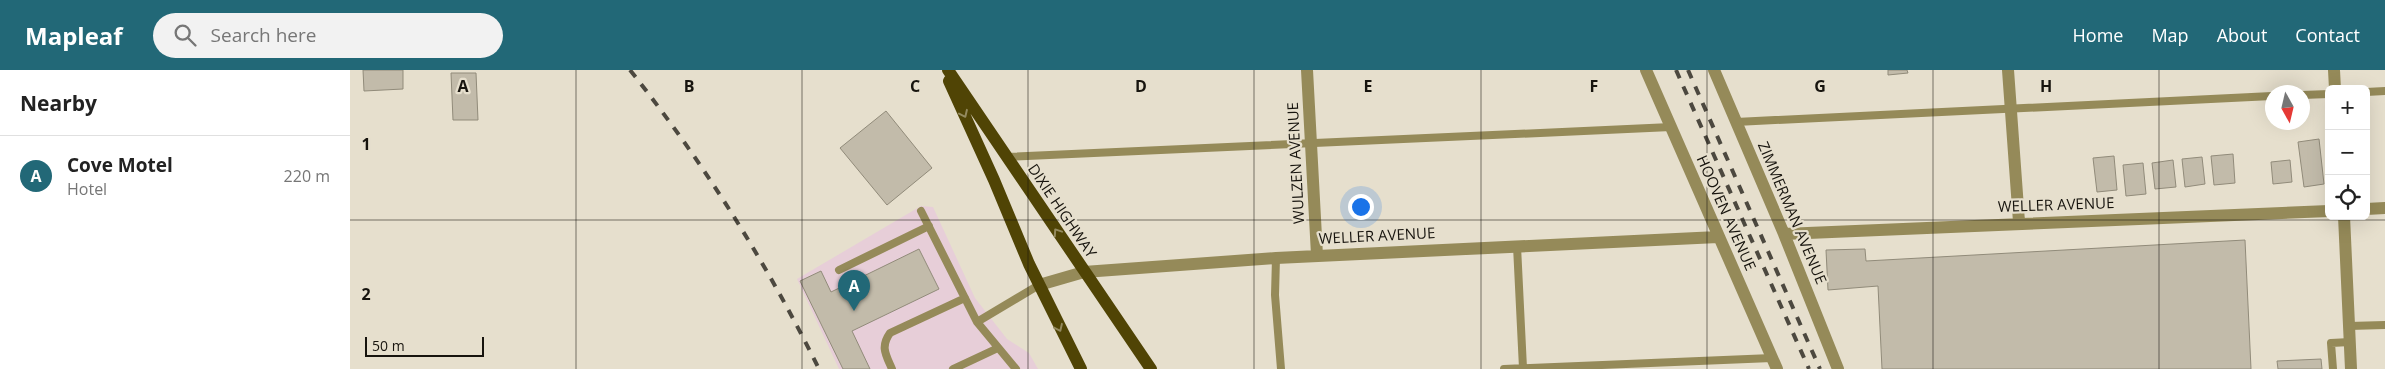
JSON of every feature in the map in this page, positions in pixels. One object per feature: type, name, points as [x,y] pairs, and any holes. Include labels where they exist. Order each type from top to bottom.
[{"type":"main road","points":[[944,70],[1039,285],[1082,369]]},
{"type":"main road","name":"DIXIE HIGHWAY","points":[[948,70],[1151,369]]},
{"type":"street","name":"WULZEN AVENUE","points":[[1308,70],[1317,255]]},
{"type":"street","name":"HOOVEN AVENUE","points":[[1646,70],[1775,364]]},
{"type":"street","name":"ZIMMERMAN AVENUE","points":[[1714,70],[1784,234],[1838,369]]},
{"type":"street","points":[[2008,70],[2019,222]]},
{"type":"street","points":[[2334,70],[2335,85]]},
{"type":"street","points":[[2370,209],[2385,208]]},
{"type":"street","name":"WELLER AVENUE","points":[[1784,234],[2019,222],[2325,211]]},
{"type":"street","points":[[2344,220],[2351,369]]},
{"type":"street","name":"WELLER AVENUE","points":[[1039,285],[1084,272],[1317,255],[1718,237]]},
{"type":"lane","points":[[2370,92],[2385,91]]},
{"type":"lane","points":[[2310,95],[2325,94]]},
{"type":"lane","points":[[1736,122],[2265,96]]},
{"type":"lane","points":[[1007,158],[1311,142],[1671,127]]},
{"type":"lane","points":[[921,211],[977,322],[1016,369]]},
{"type":"lane","points":[[839,270],[929,226]]},
{"type":"lane","points":[[1517,246],[1523,368]]},
{"type":"lane","points":[[1276,258],[1276,295],[1281,369]]},
{"type":"lane","points":[[977,322],[1039,285]]},
{"type":"lane","points":[[892,369],[884,350],[883,342],[890,333],[965,298]]},
{"type":"lane","points":[[2349,326],[2385,325]]},
{"type":"lane","points":[[2333,369],[2331,342],[2350,342]]},
{"type":"lane","points":[[953,369],[998,348]]},
{"type":"lane","points":[[1504,369],[1775,364]]},
{"type":"shaded area","points":[[921,206],[933,207],[975,298],[1007,339],[1029,353],[1038,369],[839,369],[797,279]]},
{"type":"building","points":[[363,70],[403,70],[403,89],[364,91]]},
{"type":"building","points":[[1888,70],[1907,70],[1908,73],[1888,75]]},
{"type":"building","points":[[451,73],[476,73],[478,120],[453,120]]},
{"type":"building","points":[[886,111],[932,168],[887,205],[840,148]]},
{"type":"building","points":[[2319,139],[2324,184],[2304,187],[2298,142]]},
{"type":"building","points":[[2233,154],[2235,183],[2214,185],[2211,156]]},
{"type":"building","points":[[2114,156],[2117,190],[2097,192],[2093,158]]},
{"type":"building","points":[[2202,157],[2205,184],[2185,187],[2182,159]]},
{"type":"building","points":[[2173,160],[2176,187],[2155,189],[2152,163]]},
{"type":"building","points":[[2290,160],[2292,182],[2273,184],[2271,162]]},
{"type":"building","points":[[2143,163],[2146,194],[2126,196],[2123,165]]},
{"type":"building","points":[[2245,240],[2251,369],[1882,369],[1878,286],[1828,290],[1826,250],[1865,249],[1866,261]]},
{"type":"building","points":[[919,249],[939,289],[852,331],[870,369],[843,369],[800,281],[821,271],[831,292]]},
{"type":"building","points":[[2321,359],[2322,369],[2278,369],[2277,361]]},
{"type":"railway","points":[[630,70],[683,141],[732,214],[778,290],[819,369]]},
{"type":"railway","points":[[1676,70],[1809,369]]},
{"type":"railway","points":[[1688,70],[1820,369]]},
{"type":"place","name":"Cove Motel","points":[[854,311]]}]
